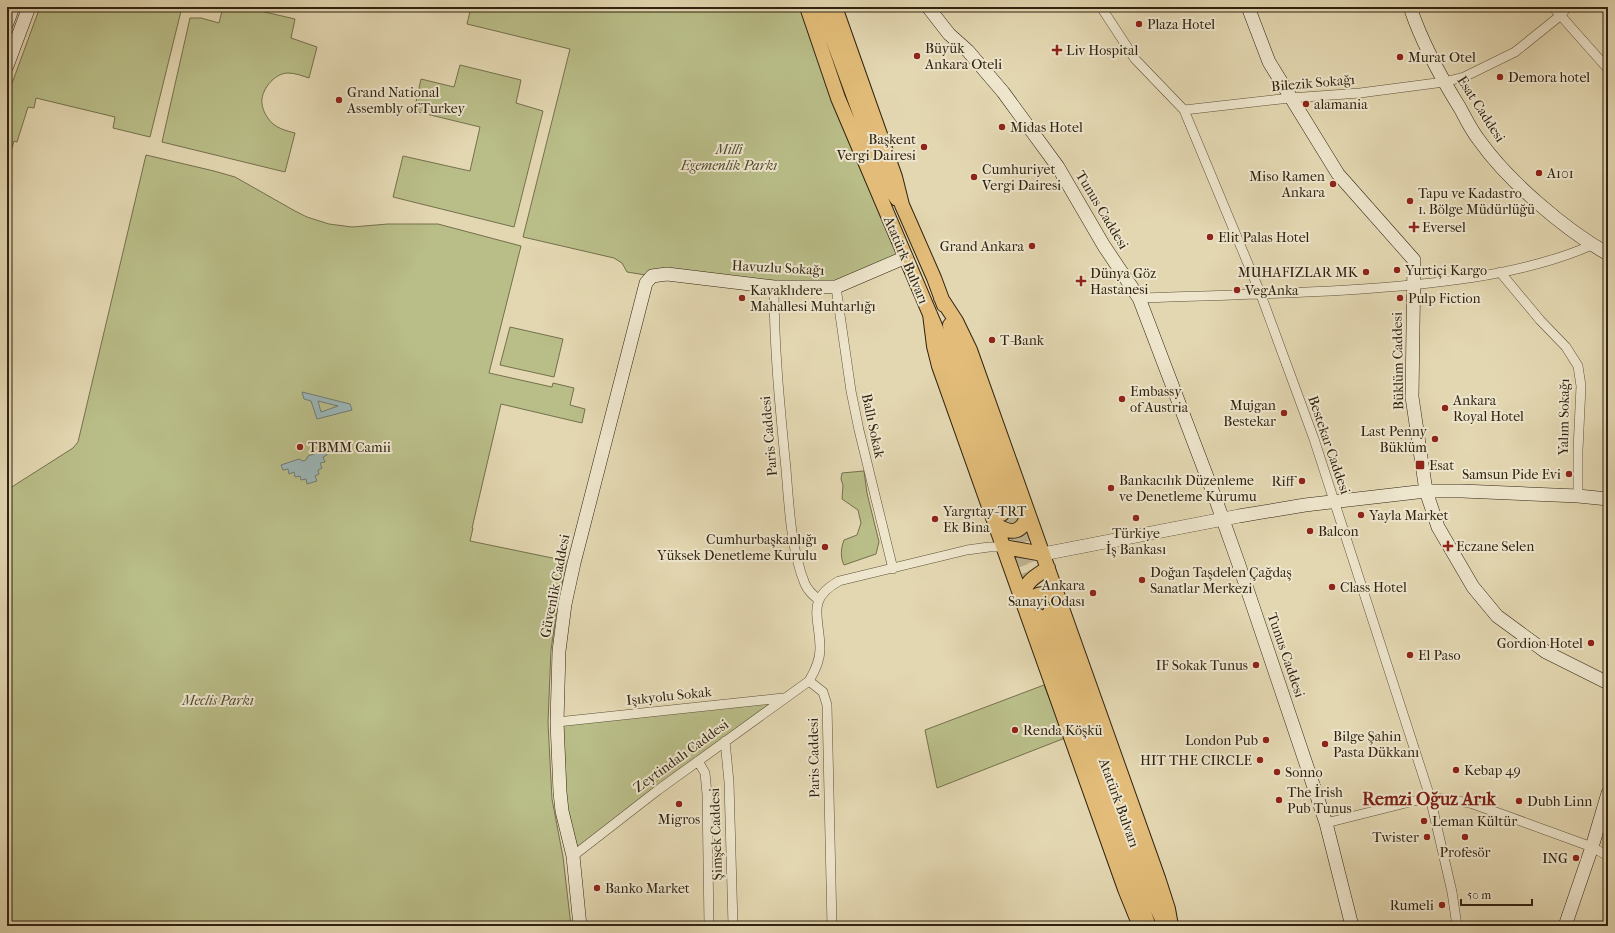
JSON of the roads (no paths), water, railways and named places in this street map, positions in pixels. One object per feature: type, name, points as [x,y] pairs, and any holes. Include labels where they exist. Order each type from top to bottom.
[{"type":"main road","points":[[7,23],[14,7]]},
{"type":"main road","points":[[7,66],[28,7]]},
{"type":"main road","name":"Atatürk Bulvarı","points":[[807,7],[838,98],[883,207],[930,314],[934,346],[939,366],[1004,516]]},
{"type":"main road","points":[[821,7],[884,179],[893,195],[902,205]]},
{"type":"main road","name":"Atatürk Bulvarı","points":[[835,7],[895,177],[902,205],[941,298],[975,401],[1004,516]]},
{"type":"main road","name":"Tunus Caddesi","points":[[922,7],[924,11],[932,12],[948,34],[968,51],[1003,92],[1058,167],[1104,246],[1139,298],[1223,519],[1326,823],[1352,926]]},
{"type":"main road","name":"Büklüm Caddesi","points":[[1248,7],[1269,62],[1338,174],[1414,260],[1412,286],[1412,397],[1426,492],[1438,527],[1473,587],[1497,616],[1546,652],[1608,683]]},
{"type":"main road","name":"Esat Caddesi","points":[[1410,7],[1417,29],[1444,82],[1479,140],[1511,178],[1557,218],[1592,245],[1608,254]]},
{"type":"main road","name":"Havuzlu Sokağı","points":[[646,283],[652,276],[667,274],[774,286],[836,287],[906,257]]},
{"type":"main road","name":"Güvenlik Caddesi","points":[[580,926],[572,856],[562,811],[560,792],[556,722],[559,651],[565,604],[574,563],[646,283]]},
{"type":"main road","points":[[941,298],[956,321],[970,350],[1156,872],[1168,908],[1171,926]]},
{"type":"main road","points":[[1004,547],[1043,554],[1223,519],[1334,501],[1426,492],[1462,491],[1578,496],[1608,499]]},
{"type":"main road","points":[[1004,516],[1009,531],[1017,531],[1025,524],[1028,513]]},
{"type":"main road","points":[[1004,516],[1004,547],[1022,600],[1039,614]]},
{"type":"main road","points":[[1022,600],[1023,591],[1028,583],[1048,568]]},
{"type":"main road","points":[[1058,600],[1048,594],[1037,595],[1029,602],[1039,614],[1125,889],[1140,926]]},
{"type":"main road","name":"Atatürk Bulvarı","points":[[1039,614],[1148,926]]},
{"type":"main road","name":"Atatürk Bulvarı","points":[[1039,614],[1165,926]]},
{"type":"main road","points":[[1564,926],[1592,847],[1608,793]]},
{"type":"street","name":"Bestekar Caddesi","points":[[1100,7],[1135,59],[1184,110],[1261,295],[1314,439],[1430,797],[1452,892],[1456,926]]},
{"type":"street","points":[[1553,7],[1608,69]]},
{"type":"street","name":"Bilezik Sokağı","points":[[1184,110],[1290,98],[1360,93],[1444,82],[1464,77],[1515,52],[1561,15],[1567,7]]},
{"type":"street","points":[[1139,298],[1261,295],[1412,286],[1500,272],[1569,256],[1592,245]]},
{"type":"street","name":"Yalım Sokağı","points":[[1500,272],[1540,320],[1566,347],[1578,366],[1581,386],[1578,450],[1578,496]]},
{"type":"street","name":"Paris Caddesi","points":[[774,286],[777,380],[793,533],[805,585],[812,595],[819,600]]},
{"type":"street","name":"Ballı Sokak","points":[[836,287],[859,430],[893,569]]},
{"type":"street","points":[[809,681],[817,666],[820,649],[817,619],[819,600],[823,592],[839,581],[967,550],[989,547],[1004,547]]},
{"type":"street","name":"Paris Caddesi","points":[[809,681],[822,692],[827,705],[832,926]]},
{"type":"street","name":"Zeytindalı Caddesi","points":[[572,856],[658,790],[809,681]]},
{"type":"street","name":"Işıkyolu Sokak","points":[[556,722],[784,698]]},
{"type":"street","name":"Şimşek Caddesi","points":[[725,741],[729,782],[733,926]]},
{"type":"street","name":"Şimşek Caddesi","points":[[698,761],[705,773],[709,926]]},
{"type":"street","points":[[1326,823],[1430,797],[1470,804],[1507,816],[1592,847],[1608,856]]},
{"type":"water","points":[[302,392],[350,404],[352,410],[317,419],[311,401],[304,399]],"holes":[[[318,401],[338,406],[321,412]]]},
{"type":"water","points":[[325,450],[327,455],[323,457],[325,462],[320,463],[322,468],[318,470],[319,474],[315,476],[317,481],[307,484],[306,479],[301,480],[300,476],[295,477],[294,472],[289,474],[288,469],[283,470],[281,465],[299,459],[303,461],[306,460],[308,456]]},
{"type":"tunnel","points":[[1014,509],[1050,612]]},
{"type":"tunnel","points":[[1002,514],[1039,616]]},
{"type":"place","name":"Plaza Hotel","points":[[1139,24]]},
{"type":"place","name":"Liv Hospital","points":[[1057,50]]},
{"type":"place","name":"Büyük Ankara Oteli","points":[[917,56]]},
{"type":"place","name":"Murat Otel","points":[[1400,57]]},
{"type":"place","name":"Demora hotel","points":[[1500,77]]},
{"type":"place","name":"Grand National Assembly of Turkey","points":[[339,100]]},
{"type":"place","name":"alamania","points":[[1306,104]]},
{"type":"place","name":"Midas Hotel","points":[[1002,127]]},
{"type":"place","name":"Başkent Vergi Dairesi","points":[[924,147]]},
{"type":"place","name":"A101","points":[[1539,173]]},
{"type":"place","name":"Cumhuriyet Vergi Dairesi","points":[[974,177]]},
{"type":"place","name":"Miso Ramen Ankara","points":[[1333,184]]},
{"type":"place","name":"Tapu ve Kadastro 1. Bölge Müdürlüğü","points":[[1410,201]]},
{"type":"place","name":"Eversel","points":[[1414,227]]},
{"type":"place","name":"Elit Palas Hotel","points":[[1210,237]]},
{"type":"place","name":"Grand Ankara","points":[[1032,246]]},
{"type":"place","name":"Yurtiçi Kargo","points":[[1397,270]]},
{"type":"place","name":"MUHAFIZLAR MK","points":[[1366,272]]},
{"type":"place","name":"Dünya Göz Hastanesi","points":[[1081,281]]},
{"type":"place","name":"VegAnka","points":[[1237,290]]},
{"type":"place","name":"Kavaklıdere Mahallesi Muhtarlığı","points":[[742,298]]},
{"type":"place","name":"Pulp Fiction","points":[[1400,298]]},
{"type":"place","name":"T-Bank","points":[[992,340]]},
{"type":"place","name":"Embassy of Austria","points":[[1122,399]]},
{"type":"place","name":"Ankara Royal Hotel","points":[[1445,408]]},
{"type":"place","name":"Mujgan Bestekar","points":[[1284,413]]},
{"type":"place","name":"Last Penny Büklüm","points":[[1435,439]]},
{"type":"place","name":"TBMM Camii","points":[[300,447]]},
{"type":"place","name":"Esat","points":[[1420,465]]},
{"type":"place","name":"Samsun Pide Evi","points":[[1569,474]]},
{"type":"place","name":"Riff","points":[[1302,481]]},
{"type":"place","name":"Bankacılık Düzenleme ve Denetleme Kurumu","points":[[1111,488]]},
{"type":"place","name":"Yayla Market","points":[[1361,515]]},
{"type":"place","name":"Türkiye İş Bankası","points":[[1136,518]]},
{"type":"place","name":"Yargıtay-TRT Ek Bina","points":[[935,519]]},
{"type":"place","name":"Balcon","points":[[1310,531]]},
{"type":"place","name":"Eczane Selen","points":[[1448,546]]},
{"type":"place","name":"Cumhurbaşkanlığı Yüksek Denetleme Kurulu","points":[[825,547]]},
{"type":"place","name":"Doğan Taşdelen Çağdaş Sanatlar Merkezi","points":[[1142,580]]},
{"type":"place","name":"Class Hotel","points":[[1332,587]]},
{"type":"place","name":"Ankara Sanayi Odası","points":[[1093,593]]},
{"type":"place","name":"Gordion Hotel","points":[[1591,643]]},
{"type":"place","name":"El Paso","points":[[1410,655]]},
{"type":"place","name":"IF Sokak Tunus","points":[[1256,665]]},
{"type":"place","name":"Renda Köşkü","points":[[1015,730]]},
{"type":"place","name":"London Pub","points":[[1266,740]]},
{"type":"place","name":"Bilge Şahin Pasta Dükkanı","points":[[1325,744]]},
{"type":"place","name":"HIT THE CIRCLE","points":[[1260,760]]},
{"type":"place","name":"Kebap 49","points":[[1456,770]]},
{"type":"place","name":"Sonno","points":[[1277,772]]},
{"type":"place","name":"The İrish Pub Tunus","points":[[1279,800]]},
{"type":"place","name":"Dubh Linn","points":[[1519,801]]},
{"type":"place","name":"Migros","points":[[679,804]]},
{"type":"place","name":"Leman Kültür","points":[[1424,821]]},
{"type":"place","name":"Twister","points":[[1427,837]]},
{"type":"place","name":"Profesör","points":[[1465,837]]},
{"type":"place","name":"ING","points":[[1576,858]]},
{"type":"place","name":"Banko Market","points":[[597,888]]},
{"type":"place","name":"Rumeli","points":[[1442,905]]},
{"type":"district","name":"Remzi Oğuz Arık","points":[[1429,799]]},
{"type":"park label","name":"Millî Egemenlik Parkı","points":[[729,158]]},
{"type":"park label","name":"Meclis Parkı","points":[[218,700]]}]
